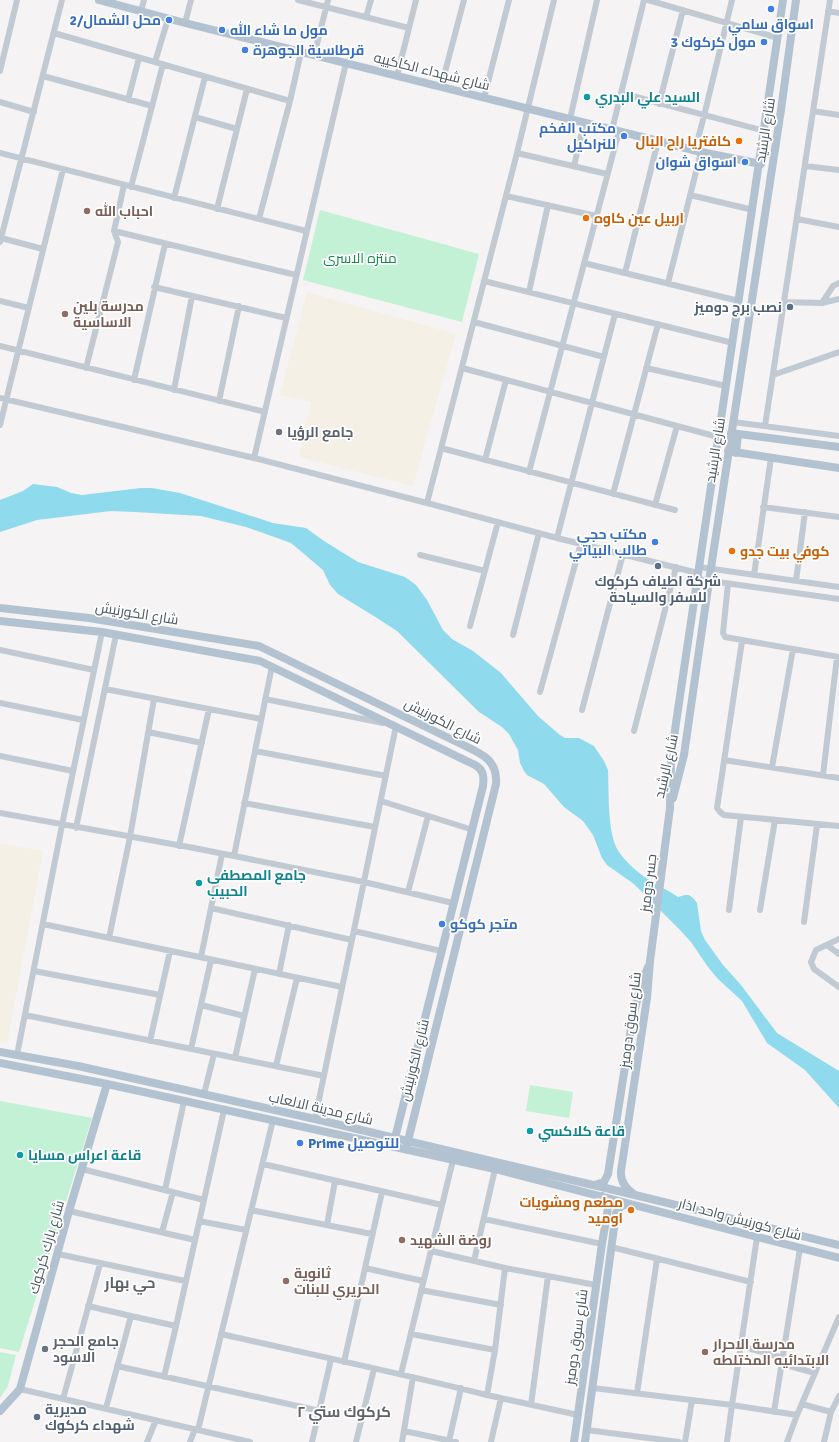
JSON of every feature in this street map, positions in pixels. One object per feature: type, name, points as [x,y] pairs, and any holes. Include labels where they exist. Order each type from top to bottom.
[{"type":"main road","name":"شارع شهداء الكاكييه","points":[[99,0],[346,64],[698,151],[760,164]]},
{"type":"main road","name":"شارع الرشيد","points":[[670,808],[670,772],[673,745],[718,437],[754,210],[783,0]]},
{"type":"main road","name":"شارع الرشيد","points":[[670,808],[684,755],[709,581],[735,433],[733,422],[781,110],[796,0]]},
{"type":"main road","points":[[743,276],[755,278]]},
{"type":"main road","points":[[735,433],[839,447]]},
{"type":"main road","points":[[732,452],[839,468]]},
{"type":"main road","name":"شارع الكورنيش","points":[[0,608],[89,618],[259,646],[465,746],[483,756],[492,764],[496,775],[496,784],[407,1145]]},
{"type":"main road","points":[[13,622],[14,610]]},
{"type":"main road","name":"شارع الكورنيش","points":[[0,621],[102,632],[260,661],[396,726],[481,769],[484,775],[483,786],[473,830],[453,903],[394,1142]]},
{"type":"main road","points":[[218,653],[220,640]]},
{"type":"main road","name":"جسر دوميز","points":[[650,961],[670,808]]},
{"type":"main road","name":"شارع سوق دوميز","points":[[591,1185],[603,1183],[608,1174],[633,1016],[641,986],[650,961]]},
{"type":"main road","name":"شارع سوق دوميز","points":[[635,1195],[624,1186],[621,1175],[647,998],[650,961]]},
{"type":"main road","points":[[430,994],[443,998]]},
{"type":"main road","name":"شارع مدينة الالعاب","points":[[0,1052],[152,1082],[316,1119],[394,1142]]},
{"type":"main road","name":"شارع مدينة الالعاب","points":[[0,1063],[107,1084],[273,1120],[394,1142],[635,1195]]},
{"type":"main road","points":[[150,1093],[152,1082]]},
{"type":"main road","name":"شارع بارك كركوك","points":[[0,1411],[20,1389],[69,1211],[107,1084]]},
{"type":"main road","name":"شارع مدينة الالعاب","points":[[407,1145],[452,1160],[597,1194],[634,1205]]},
{"type":"main road","name":"شارع سوق دوميز","points":[[574,1442],[607,1216],[608,1203],[605,1198],[597,1194]]},
{"type":"main road","name":"شارع كورنيش واحد اذار","points":[[635,1195],[839,1245]]},
{"type":"main road","name":"شارع سوق دوميز","points":[[585,1442],[617,1210],[626,1204],[634,1205]]},
{"type":"main road","name":"شارع كورنيش واحد اذار","points":[[634,1205],[839,1258]]},
{"type":"main road","points":[[607,1216],[616,1218]]},
{"type":"main road","points":[[822,1253],[825,1242]]},
{"type":"main road","points":[[588,1344],[598,1346]]},
{"type":"street","points":[[0,68],[17,0]]},
{"type":"street","points":[[43,249],[0,240],[62,0]]},
{"type":"street","points":[[141,11],[144,0]]},
{"type":"street","points":[[185,23],[191,0]]},
{"type":"street","points":[[298,0],[409,28]]},
{"type":"street","points":[[314,56],[328,0]]},
{"type":"street","points":[[366,18],[371,0]]},
{"type":"street","points":[[397,76],[416,0]]},
{"type":"street","points":[[441,87],[464,0]]},
{"type":"street","points":[[484,98],[509,0]]},
{"type":"street","points":[[427,503],[517,153],[554,0]]},
{"type":"street","points":[[570,119],[598,0]]},
{"type":"street","points":[[529,472],[607,174],[616,130],[621,93],[644,0]]},
{"type":"street","points":[[648,0],[778,38]]},
{"type":"street","points":[[668,283],[690,195],[704,116],[732,0]]},
{"type":"street","points":[[765,426],[830,0]]},
{"type":"street","points":[[658,104],[683,10]]},
{"type":"street","points":[[828,11],[839,13]]},
{"type":"street","points":[[155,62],[168,19]]},
{"type":"street","points":[[54,33],[290,101]]},
{"type":"street","points":[[259,219],[290,101],[301,52]]},
{"type":"street","points":[[128,100],[139,58]]},
{"type":"street","points":[[86,368],[118,242],[114,231],[152,106],[163,64]]},
{"type":"street","points":[[254,458],[346,64]]},
{"type":"street","points":[[43,76],[152,106]]},
{"type":"street","points":[[174,198],[205,76]]},
{"type":"street","points":[[217,209],[247,88]]},
{"type":"street","points":[[621,93],[765,131]]},
{"type":"street","points":[[0,102],[34,112]]},
{"type":"street","points":[[813,111],[839,115]]},
{"type":"street","points":[[195,118],[237,129]]},
{"type":"street","points":[[574,166],[584,122]]},
{"type":"street","points":[[625,273],[658,141]]},
{"type":"street","points":[[0,153],[306,231]]},
{"type":"street","points":[[517,153],[607,174]]},
{"type":"street","points":[[805,166],[839,170]]},
{"type":"street","points":[[0,425],[3,399],[18,351],[63,169]]},
{"type":"street","points":[[690,195],[754,210]]},
{"type":"street","points":[[506,196],[596,216]]},
{"type":"street","points":[[529,292],[548,205]]},
{"type":"street","points":[[797,220],[839,227]]},
{"type":"street","points":[[114,231],[296,275]]},
{"type":"street","points":[[134,380],[165,244]]},
{"type":"street","points":[[584,263],[739,301]]},
{"type":"street","points":[[484,281],[733,342]]},
{"type":"street","points":[[822,303],[833,286],[839,283]]},
{"type":"street","points":[[154,287],[286,318]]},
{"type":"street","points":[[174,390],[192,296]]},
{"type":"street","points":[[784,302],[822,303],[839,299]]},
{"type":"street","points":[[0,300],[29,308]]},
{"type":"street","points":[[219,401],[239,306]]},
{"type":"street","points":[[557,538],[615,314]]},
{"type":"street","points":[[474,322],[604,358]]},
{"type":"street","points":[[613,494],[658,324]]},
{"type":"street","points":[[0,346],[265,412]]},
{"type":"street","points":[[773,376],[839,352]]},
{"type":"street","points":[[462,368],[718,437]]},
{"type":"street","points":[[646,368],[726,386]]},
{"type":"street","points":[[485,460],[506,380]]},
{"type":"street","points":[[3,399],[254,458],[557,538],[676,567],[698,573],[709,581],[839,599]]},
{"type":"street","points":[[733,422],[839,436]]},
{"type":"street","points":[[655,504],[677,426]]},
{"type":"street","points":[[441,448],[675,510]]},
{"type":"street","points":[[754,576],[771,458]]},
{"type":"street","points":[[763,507],[839,517]]},
{"type":"street","points":[[796,581],[805,512]]},
{"type":"street","points":[[470,626],[498,522]]},
{"type":"street","points":[[514,635],[539,533]]},
{"type":"street","points":[[540,692],[581,543]]},
{"type":"street","points":[[582,710],[623,554]]},
{"type":"street","points":[[420,555],[485,571]]},
{"type":"street","points":[[634,731],[676,567]]},
{"type":"street","points":[[698,573],[711,569],[839,587]]},
{"type":"street","points":[[760,588],[762,576]]},
{"type":"street","points":[[728,584],[723,633],[725,637],[838,657],[823,775]]},
{"type":"street","name":"شارع الكورنيش","points":[[17,1055],[83,720],[102,632]]},
{"type":"street","points":[[76,828],[116,635]]},
{"type":"street","points":[[742,640],[717,808],[724,815],[839,826]]},
{"type":"street","points":[[772,767],[793,649]]},
{"type":"street","points":[[0,650],[94,670]]},
{"type":"street","points":[[234,856],[272,666]]},
{"type":"street","points":[[104,689],[261,719]]},
{"type":"street","points":[[109,938],[130,837],[154,698]]},
{"type":"street","points":[[266,699],[396,726],[316,1119]]},
{"type":"street","points":[[0,703],[83,720]]},
{"type":"street","points":[[179,846],[209,709]]},
{"type":"street","points":[[148,732],[202,742]]},
{"type":"street","points":[[255,751],[386,776]]},
{"type":"street","points":[[0,756],[73,771]]},
{"type":"street","points":[[724,760],[839,778]]},
{"type":"street","points":[[381,802],[473,830]]},
{"type":"street","points":[[244,803],[376,827]]},
{"type":"street","points":[[0,813],[234,856],[364,882],[453,903]]},
{"type":"street","points":[[408,892],[428,816]]},
{"type":"street","points":[[730,910],[741,817]]},
{"type":"street","points":[[760,910],[775,820]]},
{"type":"street","points":[[804,922],[817,824]]},
{"type":"street","points":[[201,958],[222,854]]},
{"type":"street","points":[[211,908],[352,940]]},
{"type":"street","points":[[43,924],[342,987]]},
{"type":"street","points":[[278,974],[289,925]]},
{"type":"street","points":[[354,931],[441,951]]},
{"type":"street","points":[[839,939],[816,950],[811,962],[814,969],[839,987]]},
{"type":"street","points":[[827,945],[839,954]]},
{"type":"street","points":[[150,1041],[170,951]]},
{"type":"street","points":[[191,1049],[211,960]]},
{"type":"street","points":[[235,1058],[255,969]]},
{"type":"street","points":[[34,971],[160,995]]},
{"type":"street","points":[[276,1066],[297,978]]},
{"type":"street","points":[[201,1005],[244,1016]]},
{"type":"street","points":[[26,1015],[324,1076]]},
{"type":"street","points":[[204,1094],[214,1054]]},
{"type":"street","points":[[165,1190],[184,1101]]},
{"type":"street","points":[[164,1377],[224,1110]]},
{"type":"street","points":[[190,1442],[196,1430],[209,1387],[273,1120]]},
{"type":"street","points":[[401,1374],[452,1160]]},
{"type":"street","points":[[262,1164],[442,1205]]},
{"type":"street","points":[[82,1169],[204,1200]]},
{"type":"street","points":[[474,1261],[495,1169]]},
{"type":"street","points":[[327,1225],[335,1181]]},
{"type":"street","points":[[162,1232],[173,1192]]},
{"type":"street","points":[[344,1362],[382,1192]]},
{"type":"street","points":[[251,1210],[372,1234]]},
{"type":"street","points":[[69,1211],[195,1240]]},
{"type":"street","points":[[484,1219],[602,1244]]},
{"type":"street","points":[[199,1221],[246,1230]]},
{"type":"street","points":[[727,1442],[758,1237]]},
{"type":"street","points":[[611,1247],[751,1282]]},
{"type":"street","points":[[774,1412],[800,1248]]},
{"type":"street","points":[[431,1251],[505,1268],[596,1285]]},
{"type":"street","points":[[58,1254],[186,1282]]},
{"type":"street","points":[[637,1393],[657,1259]]},
{"type":"street","points":[[63,1398],[100,1264]]},
{"type":"street","points":[[365,1268],[423,1281]]},
{"type":"street","points":[[487,1394],[495,1350],[505,1268]]},
{"type":"street","points":[[531,1405],[548,1276]]},
{"type":"street","points":[[421,1290],[501,1306]]},
{"type":"street","points":[[88,1306],[176,1326]]},
{"type":"street","points":[[106,1408],[131,1316]]},
{"type":"street","points":[[787,1442],[839,1317]]},
{"type":"street","points":[[222,1334],[374,1369],[413,1376],[578,1415]]},
{"type":"street","points":[[410,1334],[495,1350]]},
{"type":"street","points":[[741,1346],[815,1373]]},
{"type":"street","points":[[312,1442],[331,1359]]},
{"type":"street","points":[[117,1366],[320,1411]]},
{"type":"street","points":[[356,1442],[374,1369]]},
{"type":"street","points":[[402,1442],[413,1376]]},
{"type":"street","points":[[449,1440],[461,1388]]},
{"type":"street","points":[[593,1388],[732,1405],[797,1415]]},
{"type":"street","points":[[20,1389],[250,1442]]},
{"type":"street","points":[[824,1442],[832,1412],[839,1396]]},
{"type":"street","points":[[491,1442],[501,1398]]},
{"type":"street","points":[[685,1442],[692,1400]]},
{"type":"street","points":[[802,1404],[832,1412]]},
{"type":"street","points":[[147,1442],[156,1420]]},
{"type":"street","points":[[586,1430],[679,1442]]},
{"type":"street","points":[[404,1431],[456,1442]]},
{"type":"green space","name":"منتزه الاسرى","points":[[320,210],[479,254],[462,322],[303,280]]},
{"type":"green space","points":[[530,1085],[573,1092],[569,1118],[526,1111]]},
{"type":"green space","points":[[0,1101],[92,1118],[19,1352],[0,1348]]},
{"type":"green space","points":[[0,1352],[16,1355],[8,1386],[0,1398]]},
{"type":"sand","points":[[307,292],[456,334],[413,486],[299,457],[311,402],[280,395]]},
{"type":"sand","points":[[0,843],[43,851],[7,1043],[0,1041]]},
{"type":"water","points":[[33,484],[57,487],[71,493],[82,495],[141,488],[152,488],[180,493],[273,523],[306,528],[358,562],[405,577],[416,585],[427,600],[443,630],[452,639],[473,651],[501,673],[538,716],[560,735],[565,738],[579,738],[594,746],[608,770],[612,835],[619,852],[639,873],[650,881],[678,897],[689,895],[694,899],[697,903],[701,931],[705,940],[777,1033],[839,1071],[839,1108],[805,1070],[767,1043],[742,1001],[718,979],[691,942],[680,930],[634,884],[607,865],[602,858],[593,835],[583,821],[564,807],[544,784],[527,775],[520,763],[518,750],[509,734],[502,727],[479,712],[397,631],[338,594],[330,585],[323,570],[291,543],[246,527],[201,516],[111,511],[37,520],[0,532],[0,500],[23,491]]},
{"type":"place","name":"اسواق سامي","points":[[771,9]]},
{"type":"place","name":"محل الشمال/2","points":[[169,20]]},
{"type":"place","name":"مول ما شاء الله","points":[[222,30]]},
{"type":"place","name":"مول كركوك 3","points":[[764,42]]},
{"type":"place","name":"قرطاسية الجوهرة","points":[[245,50]]},
{"type":"place","name":"السيد علي البدري","points":[[587,97]]},
{"type":"place","name":"مكتب الفخم للنراكيل","points":[[624,136]]},
{"type":"place","name":"كافتريا راح البال","points":[[739,141]]},
{"type":"place","name":"اسواق شوان","points":[[745,162]]},
{"type":"place","name":"احباب الله","points":[[87,211]]},
{"type":"place","name":"اربيل عين كاوه","points":[[586,218]]},
{"type":"place","name":"نصب برج دوميز","points":[[790,307]]},
{"type":"place","name":"مدرسة بلين الاساسية","points":[[65,314]]},
{"type":"place","name":"جامع الرؤيا","points":[[279,432]]},
{"type":"place","name":"مكتب حجي طالب البياتي","points":[[655,542]]},
{"type":"place","name":"كوفي بيت جدو","points":[[732,551]]},
{"type":"place","name":"شركة اطياف كركوك للسفر والسياحة","points":[[658,566]]},
{"type":"place","name":"جامع المصطفى الحبيب","points":[[199,883]]},
{"type":"place","name":"متجر كوكو","points":[[442,924]]},
{"type":"place","name":"قاعة كلاكسي","points":[[530,1131]]},
{"type":"place","name":"Prime للتوصيل","points":[[300,1143]]},
{"type":"place","name":"قاعة اعراس مسايا","points":[[20,1155]]},
{"type":"place","name":"مطعم ومشويات اوميد","points":[[631,1210]]},
{"type":"place","name":"روضة الشهيد","points":[[402,1240]]},
{"type":"place","name":"ثانوية الحريري للبنات","points":[[286,1281]]},
{"type":"place","name":"جامع الحجر الاسود","points":[[45,1349]]},
{"type":"place","name":"مدرسة الاحرار الابتدائيه المختلطه","points":[[705,1352]]},
{"type":"place","name":"مديرية شهداء كركوك","points":[[37,1417]]},
{"type":"district","name":"حي بهار","points":[[130,1283]]},
{"type":"district","name":"كركوك ستي ٢","points":[[344,1412]]}]
